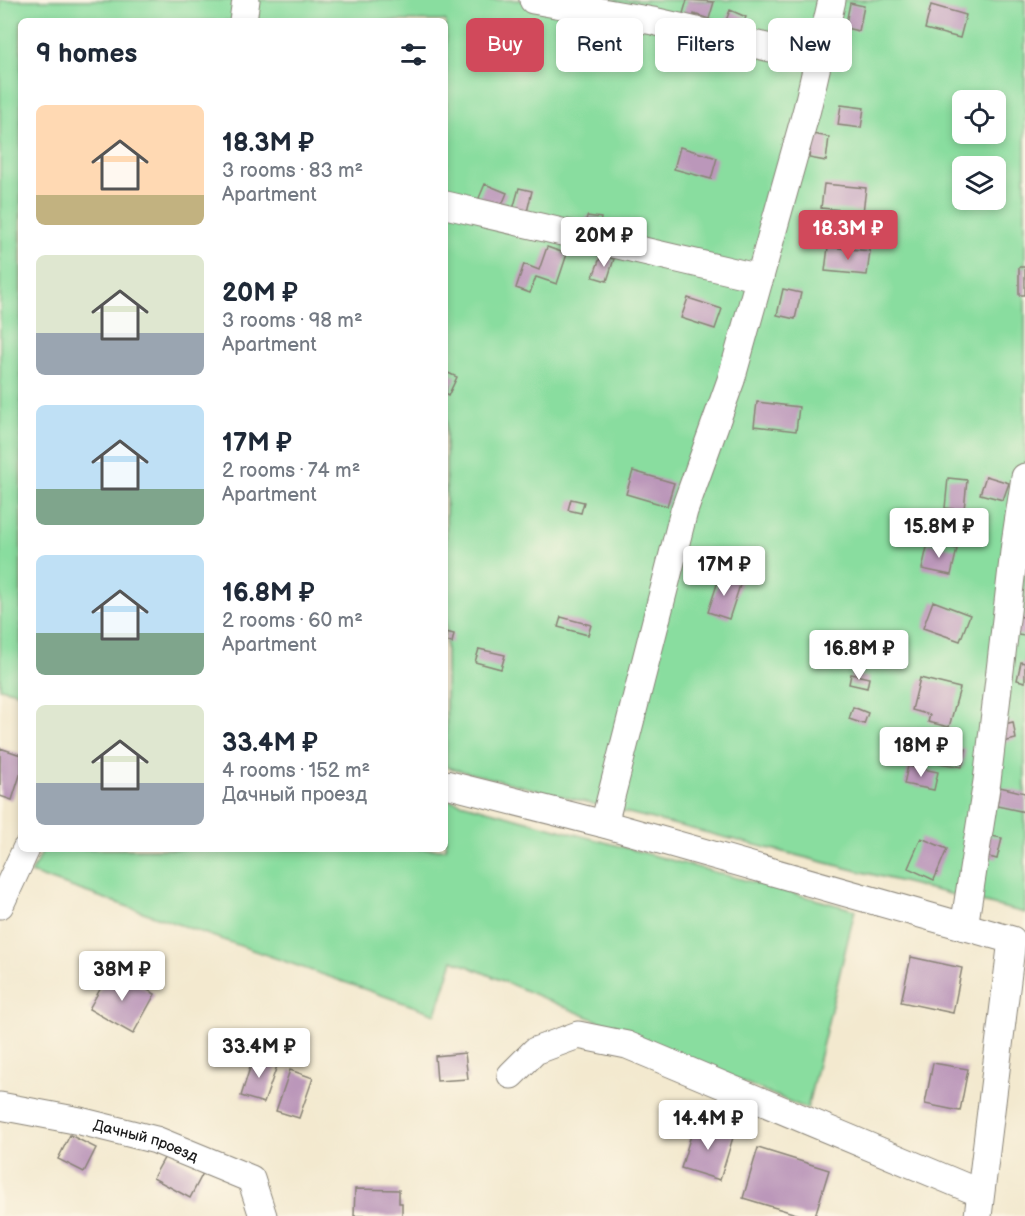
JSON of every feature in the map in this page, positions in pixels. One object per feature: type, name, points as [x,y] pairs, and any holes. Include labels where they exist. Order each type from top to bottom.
[{"type":"street","points":[[243,18],[246,0]]},
{"type":"street","points":[[533,0],[653,21],[768,47]]},
{"type":"street","points":[[828,18],[832,0]]},
{"type":"street","points":[[604,824],[684,511],[731,380],[816,72]]},
{"type":"street","points":[[448,205],[760,278]]},
{"type":"street","points":[[964,927],[987,781],[1025,477]]},
{"type":"street","points":[[448,785],[604,824],[1018,941],[979,1205],[627,1045],[578,1035],[535,1051],[511,1075]]},
{"type":"street","points":[[0,905],[25,852]]},
{"type":"street","name":"Дачный проезд","points":[[0,1106],[156,1140],[251,1179],[263,1216]]},
{"type":"green space","points":[[0,0],[1025,0],[1025,913],[448,768],[448,18],[18,18],[18,692],[0,688]]},
{"type":"green space","points":[[448,800],[855,910],[807,1109],[453,960],[436,1014],[31,873],[42,852],[448,852]]},
{"type":"building","points":[[687,0],[714,2],[709,18],[694,14],[693,18],[682,17]]},
{"type":"building","points":[[850,3],[864,6],[859,31],[852,30],[852,18],[847,18]]},
{"type":"building","points":[[931,5],[966,15],[960,38],[925,29]]},
{"type":"building","points":[[730,10],[746,17],[746,18],[727,18]]},
{"type":"building","points":[[841,105],[864,108],[861,128],[838,125]]},
{"type":"building","points":[[812,134],[829,137],[826,161],[809,158]]},
{"type":"building","points":[[680,147],[717,158],[711,179],[674,169]]},
{"type":"building","points":[[485,184],[507,193],[498,214],[476,205]]},
{"type":"building","points":[[824,184],[866,188],[863,212],[821,208]]},
{"type":"building","points":[[519,188],[532,191],[526,216],[512,213]]},
{"type":"building","points":[[587,216],[601,218],[598,237],[583,234]]},
{"type":"building","points":[[547,247],[567,254],[557,284],[536,277],[530,293],[516,288],[524,264],[539,270]]},
{"type":"building","points":[[828,247],[870,251],[867,275],[825,271]]},
{"type":"building","points":[[601,255],[614,259],[607,281],[593,277]]},
{"type":"building","points":[[1019,267],[1025,267],[1025,295],[1019,295]]},
{"type":"building","points":[[783,289],[801,293],[795,319],[777,315]]},
{"type":"building","points":[[688,298],[722,309],[715,329],[681,318]]},
{"type":"building","points":[[448,373],[457,377],[448,396]]},
{"type":"building","points":[[757,402],[799,407],[796,431],[754,426]]},
{"type":"building","points":[[633,471],[674,483],[667,506],[626,494]]},
{"type":"building","points":[[986,476],[1009,483],[1003,500],[980,494]]},
{"type":"building","points":[[948,478],[967,480],[964,510],[945,508]]},
{"type":"building","points":[[571,499],[584,502],[581,513],[568,510]]},
{"type":"building","points":[[928,543],[957,549],[951,575],[922,569]]},
{"type":"building","points":[[720,575],[741,582],[729,619],[708,612]]},
{"type":"building","points":[[933,601],[970,615],[960,641],[923,628]]},
{"type":"building","points":[[1011,616],[1025,617],[1025,636],[1009,634]]},
{"type":"building","points":[[561,617],[591,625],[588,635],[558,627]]},
{"type":"building","points":[[448,632],[454,634],[452,643],[448,642]]},
{"type":"building","points":[[479,649],[505,655],[501,669],[475,662]]},
{"type":"building","points":[[1021,662],[1025,663],[1025,682],[1017,680]]},
{"type":"building","points":[[851,674],[869,678],[867,688],[849,684]]},
{"type":"building","points":[[920,678],[960,688],[949,727],[928,722],[930,715],[912,710]]},
{"type":"building","points":[[853,707],[868,713],[864,724],[849,719]]},
{"type":"building","points":[[1013,722],[1016,739],[1003,742],[1000,725]]},
{"type":"building","points":[[936,743],[966,749],[962,767],[932,762]]},
{"type":"building","points":[[0,748],[18,754],[18,781],[12,800],[0,796]]},
{"type":"building","points":[[908,766],[938,772],[934,790],[904,784]]},
{"type":"building","points":[[1000,787],[1025,793],[1025,812],[997,806]]},
{"type":"building","points":[[986,835],[1002,838],[997,859],[981,855]]},
{"type":"building","points":[[921,838],[947,849],[934,880],[908,868]]},
{"type":"building","points":[[911,957],[962,968],[953,1013],[901,1002]]},
{"type":"building","points":[[111,970],[155,994],[133,1034],[89,1009]]},
{"type":"building","points":[[465,1053],[468,1079],[437,1081],[435,1056]]},
{"type":"building","points":[[254,1055],[278,1063],[264,1103],[241,1096]]},
{"type":"building","points":[[933,1063],[968,1069],[960,1111],[925,1104]]},
{"type":"building","points":[[290,1070],[313,1078],[299,1118],[276,1111]]},
{"type":"building","points":[[695,1122],[734,1134],[720,1180],[681,1168]]},
{"type":"building","points":[[70,1135],[96,1148],[84,1172],[58,1159]]},
{"type":"building","points":[[758,1148],[829,1170],[815,1216],[803,1216],[743,1198]]},
{"type":"building","points":[[167,1153],[203,1173],[190,1198],[153,1178]]},
{"type":"building","points":[[355,1189],[399,1190],[402,1216],[354,1216]]}]
